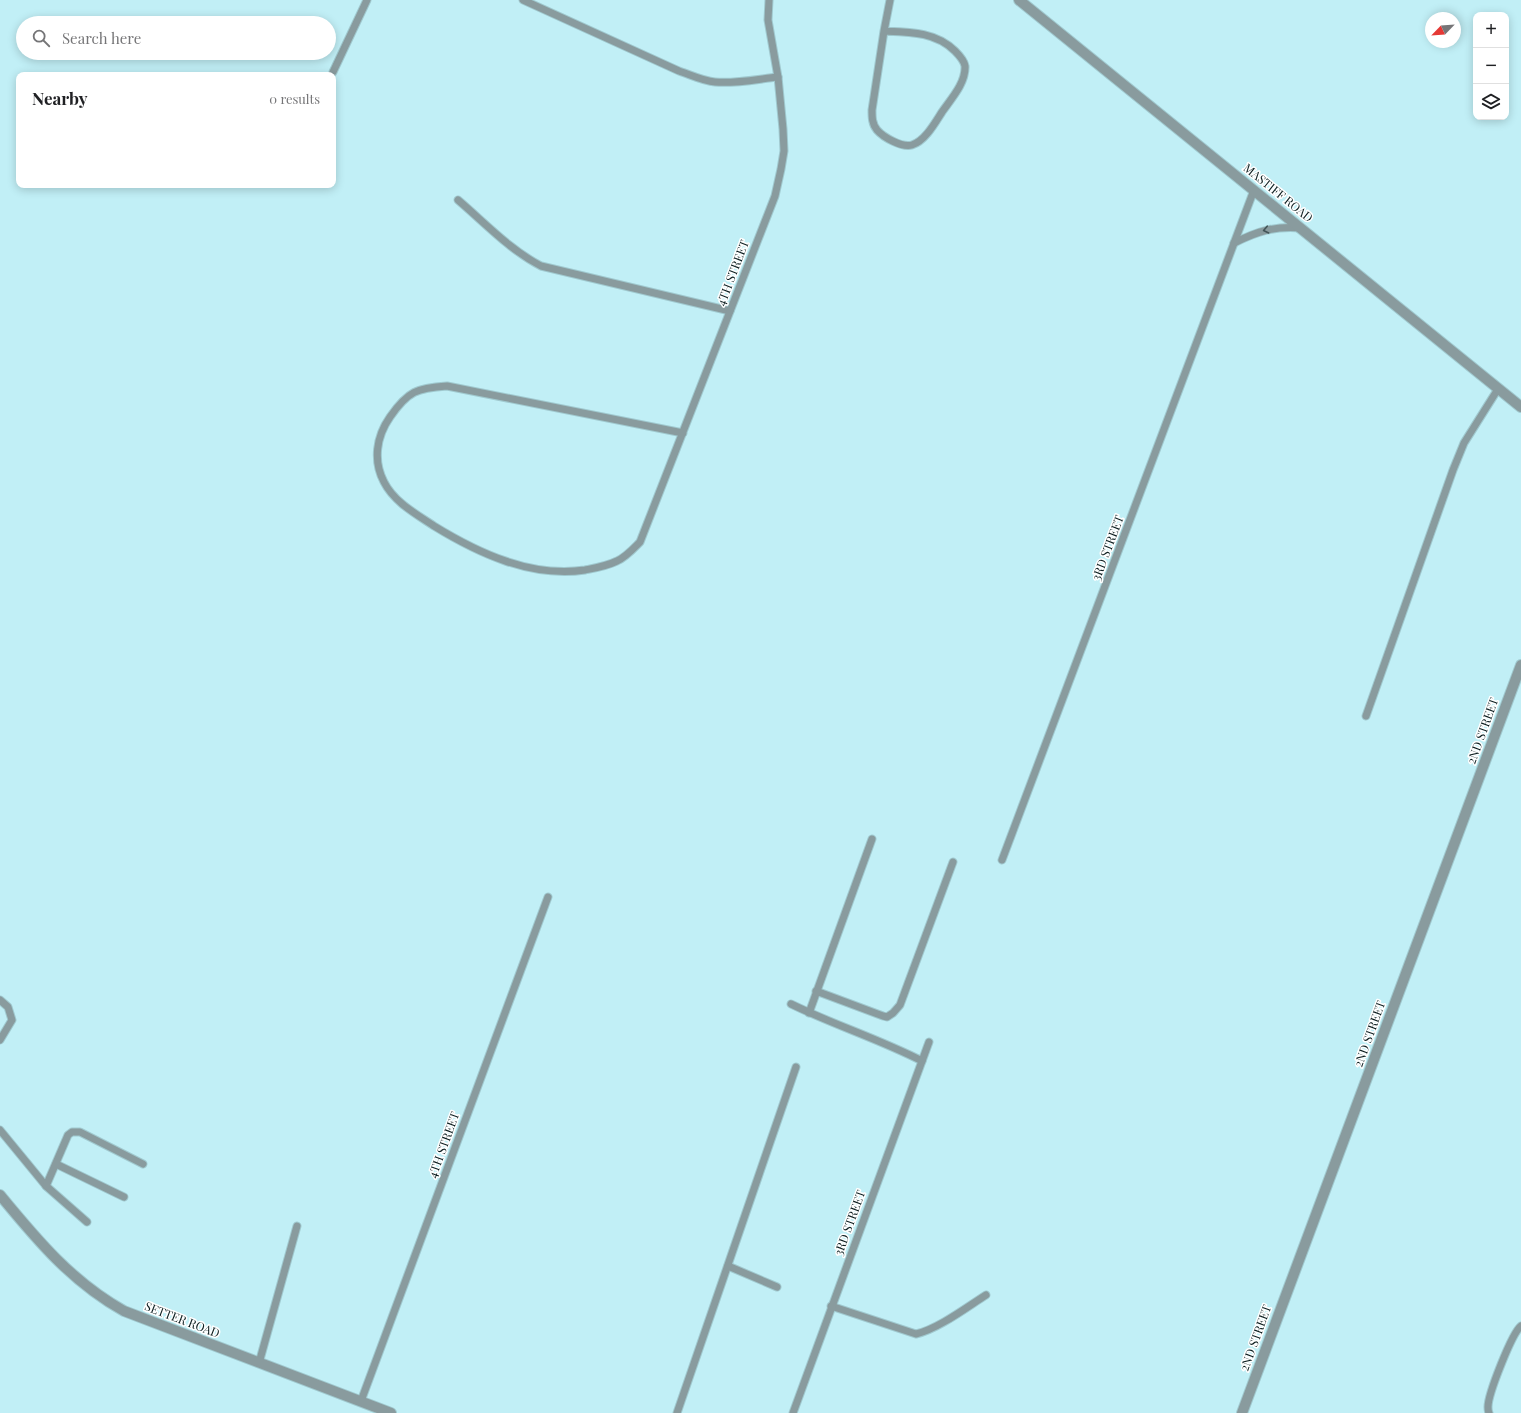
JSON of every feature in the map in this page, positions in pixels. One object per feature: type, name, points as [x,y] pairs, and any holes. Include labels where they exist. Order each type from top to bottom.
[{"type":"street","name":"MASTIFF ROAD","points":[[1019,0],[1521,407]]},
{"type":"street","name":"2ND STREET","points":[[1242,1413],[1521,665]]},
{"type":"street","name":"SETTER ROAD","points":[[0,1195],[58,1263],[105,1301],[137,1317],[361,1401],[379,1411],[391,1413]]},
{"type":"lane","points":[[333,72],[367,0]]},
{"type":"lane","points":[[523,0],[679,71],[702,79],[715,82],[729,82],[778,77]]},
{"type":"lane","name":"4TH STREET","points":[[683,433],[447,386],[426,387],[409,394],[399,404],[385,425],[377,447],[378,467],[384,484],[394,497],[419,516],[467,544],[496,558],[520,566],[549,571],[573,572],[597,568],[616,562],[628,554],[640,542],[683,433],[775,196],[784,151],[778,77],[768,20],[769,0]]},
{"type":"lane","points":[[884,31],[911,32],[928,35],[950,46],[961,57],[965,66],[958,88],[934,125],[920,141],[911,146],[900,145],[891,140],[877,130],[872,120],[872,110],[884,31],[890,0]]},
{"type":"lane","name":"3RD STREET","points":[[1002,860],[1254,190]]},
{"type":"lane","points":[[458,200],[515,250],[541,266],[730,311]]},
{"type":"lane","points":[[1234,243],[1253,233],[1265,230],[1277,228],[1301,228]]},
{"type":"lane","points":[[1366,716],[1453,470],[1464,443],[1498,389]]},
{"type":"lane","points":[[809,1013],[872,839]]},
{"type":"lane","points":[[816,991],[883,1016],[888,1017],[893,1013],[900,1005],[953,862]]},
{"type":"lane","name":"4TH STREET","points":[[361,1401],[548,897]]},
{"type":"lane","points":[[0,1000],[8,1007],[12,1020],[0,1040]]},
{"type":"lane","points":[[791,1004],[809,1013],[922,1060]]},
{"type":"lane","name":"3RD STREET","points":[[793,1413],[929,1042]]},
{"type":"lane","points":[[678,1413],[796,1067]]},
{"type":"lane","points":[[0,1130],[46,1186],[87,1222]]},
{"type":"lane","points":[[46,1186],[68,1135],[76,1131],[143,1164]]},
{"type":"lane","points":[[56,1164],[124,1197]]},
{"type":"lane","points":[[259,1363],[297,1226]]},
{"type":"lane","points":[[728,1266],[777,1287]]},
{"type":"lane","points":[[831,1306],[916,1334],[930,1329],[950,1318],[986,1295]]},
{"type":"lane","points":[[1489,1413],[1489,1398],[1496,1378],[1515,1334],[1521,1326]]}]
